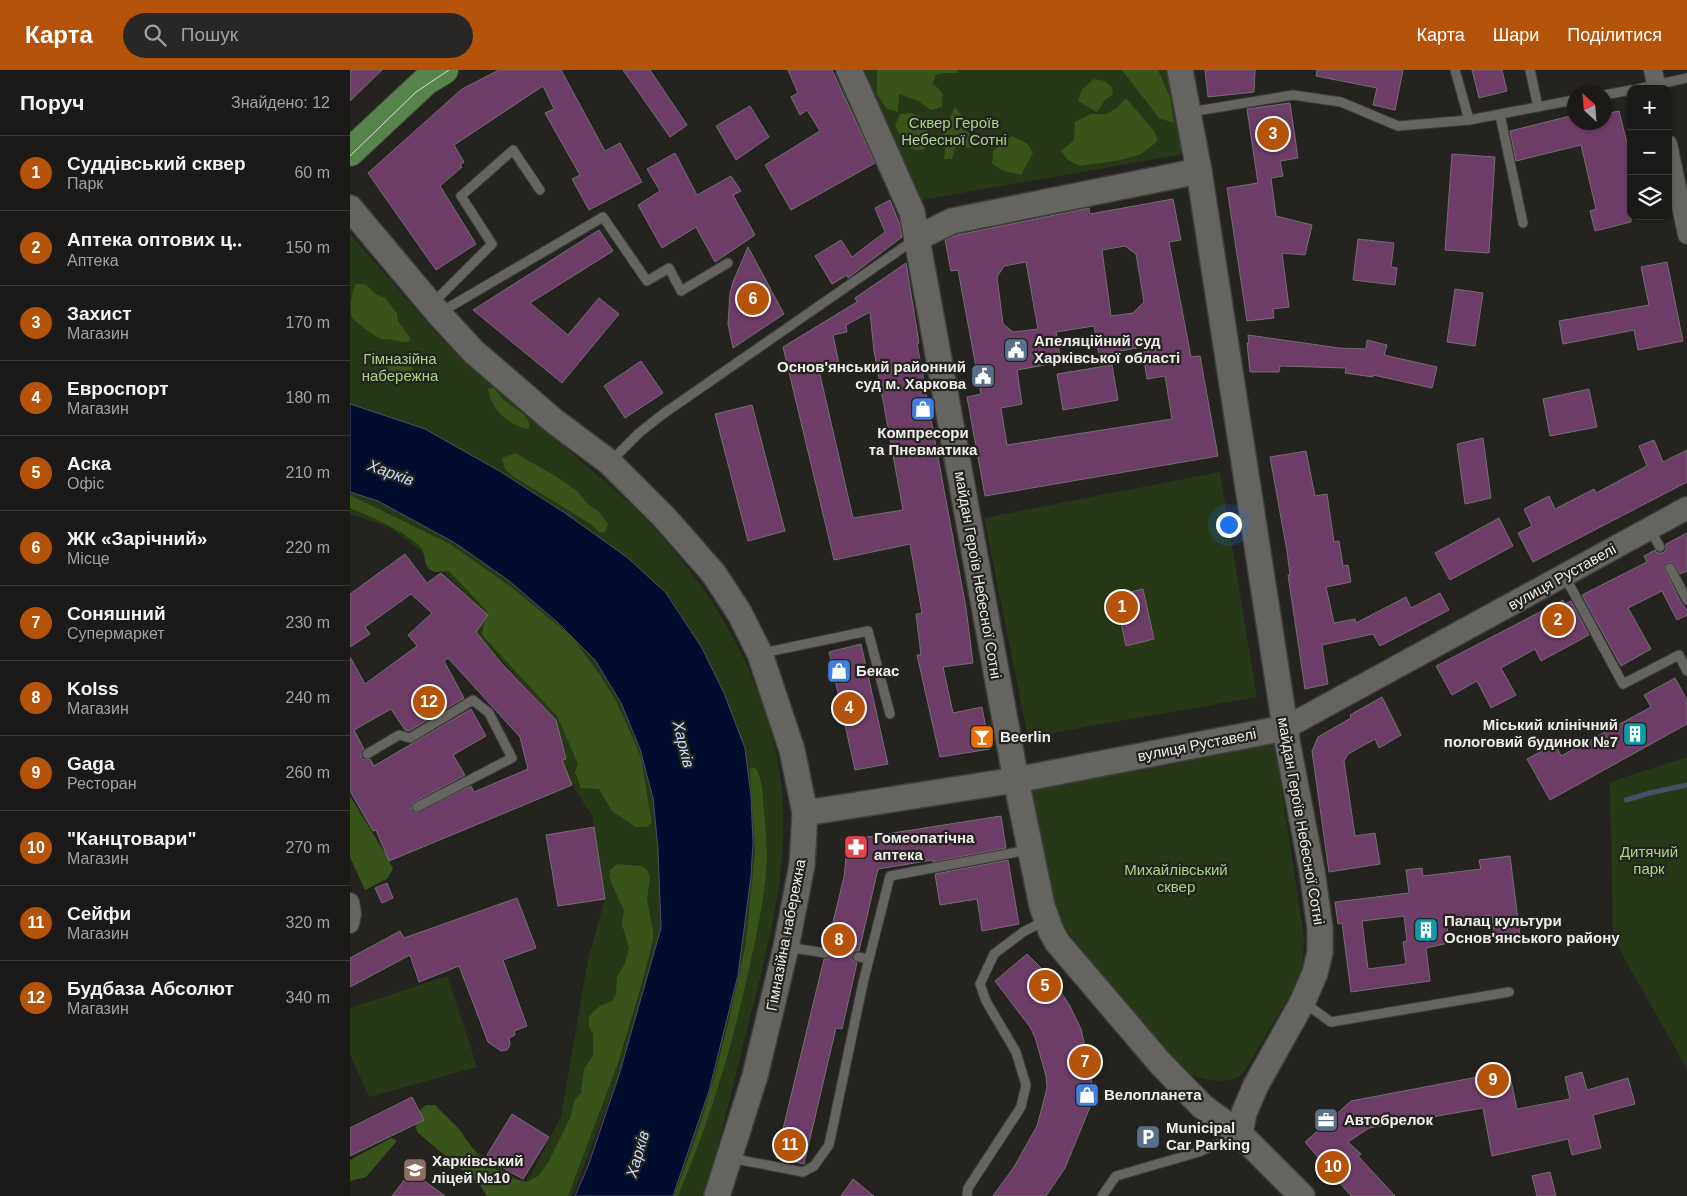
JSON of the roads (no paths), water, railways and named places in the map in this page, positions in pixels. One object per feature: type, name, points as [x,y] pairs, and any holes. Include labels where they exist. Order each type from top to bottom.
[{"type":"main road","name":"майдан Героїв Небесної Сотні","points":[[849,70],[912,212],[1016,780],[1042,906],[1047,920],[1058,942],[1161,1064],[1202,1106],[1240,1134],[1244,1113],[1256,1085],[1302,1001],[1315,973],[1320,952],[1320,928],[1312,871],[1285,728],[1199,171],[1180,70]]},
{"type":"main road","points":[[350,152],[430,74]]},
{"type":"main road","points":[[917,238],[952,221],[1199,171]]},
{"type":"main road","name":"Гімназійна набережна","points":[[350,208],[474,352],[554,421],[609,462],[665,518],[714,574],[740,614],[760,654],[792,750],[805,813],[802,865],[786,947],[755,1076],[718,1196]]},
{"type":"main road","name":"вулиця Руставелі","points":[[805,813],[1016,780],[1285,728]]},
{"type":"main road","points":[[1240,1134],[1302,1196]]},
{"type":"street","points":[[1672,163],[1687,235]]},
{"type":"street","name":"вулиця Руставелі","points":[[1285,728],[1564,575],[1655,538],[1687,508]]},
{"type":"lane","points":[[1455,70],[1469,120]]},
{"type":"lane","points":[[1530,70],[1538,107]]},
{"type":"lane","points":[[1655,81],[1687,78]]},
{"type":"lane","points":[[1612,94],[1627,91]]},
{"type":"lane","points":[[1188,112],[1293,95],[1341,102],[1398,126],[1469,120],[1567,101]]},
{"type":"lane","points":[[1500,115],[1523,223]]},
{"type":"lane","points":[[435,309],[446,292],[492,244],[461,196],[513,150],[540,190]]},
{"type":"lane","points":[[435,309],[603,217],[647,281],[669,268],[681,291],[728,263]]},
{"type":"lane","points":[[609,462],[639,433],[663,414],[917,238]]},
{"type":"lane","points":[[1670,568],[1687,600]]},
{"type":"lane","points":[[1564,575],[1623,684],[1683,653],[1687,671]]},
{"type":"lane","points":[[760,654],[868,631],[890,714]]},
{"type":"lane","points":[[367,754],[398,735],[410,738],[473,700],[489,713],[512,758],[417,807]]},
{"type":"lane","points":[[729,1158],[803,1172],[814,1166],[829,1145],[890,876],[1030,849]]},
{"type":"lane","points":[[968,1196],[968,1188],[1021,1107],[1026,1085],[1016,1052],[986,1001],[980,984],[994,954],[1022,932],[1047,920]]},
{"type":"lane","points":[[786,947],[825,953]]},
{"type":"lane","points":[[858,957],[870,959]]},
{"type":"lane","points":[[1302,1001],[1331,1022],[1509,992]]},
{"type":"lane","points":[[1102,1196],[1116,1176],[1199,1152],[1240,1134]]},
{"type":"water","name":"Харків","points":[[350,404],[425,429],[501,472],[565,513],[628,558],[666,593],[702,648],[724,693],[745,748],[751,796],[753,843],[751,876],[738,975],[709,1091],[673,1196],[575,1196],[588,1166],[619,1075],[661,928],[658,849],[653,798],[640,749],[621,703],[595,660],[557,622],[508,580],[455,543],[378,501],[350,492]]},
{"type":"waterway","points":[[1626,800],[1687,785]]},
{"type":"tram line","points":[[350,156],[416,92],[449,70]]},
{"type":"place","name":"Захист","points":[[1273,134]]},
{"type":"place","name":"ЖК «Зарічний»","points":[[753,299]]},
{"type":"place","name":"Апеляційний суд Харківської області","points":[[1016,350]]},
{"type":"place","name":"Основ'янський районний суд м. Харкова","points":[[983,376]]},
{"type":"place","name":"Компресори та Пневматика","points":[[923,409]]},
{"type":"place","name":"Суддівський сквер","points":[[1122,607]]},
{"type":"place","name":"Аптека оптових ц‥","points":[[1558,620]]},
{"type":"place","name":"Бекас","points":[[839,671]]},
{"type":"place","name":"Будбаза Абсолют","points":[[429,702]]},
{"type":"place","name":"Евроспорт","points":[[849,708]]},
{"type":"place","name":"Міський клінічний пологовий будинок №7","points":[[1635,734]]},
{"type":"place","name":"Beеrlin","points":[[982,737]]},
{"type":"place","name":"Гомеопатічна аптека","points":[[856,847]]},
{"type":"place","name":"Палац культури Основ'янського району","points":[[1426,930]]},
{"type":"place","name":"Kolss","points":[[839,940]]},
{"type":"place","name":"Аска","points":[[1045,986]]},
{"type":"place","name":"Соняшний","points":[[1085,1062]]},
{"type":"place","name":"Gaga","points":[[1493,1080]]},
{"type":"place","name":"Велопланета","points":[[1087,1095]]},
{"type":"place","name":"Автобрелок","points":[[1326,1120]]},
{"type":"place","name":"Municipal Car Parking","points":[[1148,1137]]},
{"type":"place","name":"Сейфи","points":[[790,1145]]},
{"type":"place","name":"\"Канцтовари\"","points":[[1333,1167]]},
{"type":"place","name":"Харківський ліцей №10","points":[[415,1170]]},
{"type":"park label","name":"Сквер Героїв Небесної Сотні","points":[[954,132]]},
{"type":"park label","name":"Дитячий парк","points":[[1649,860]]},
{"type":"park label","name":"Михайлівський сквер","points":[[1176,878]]}]
